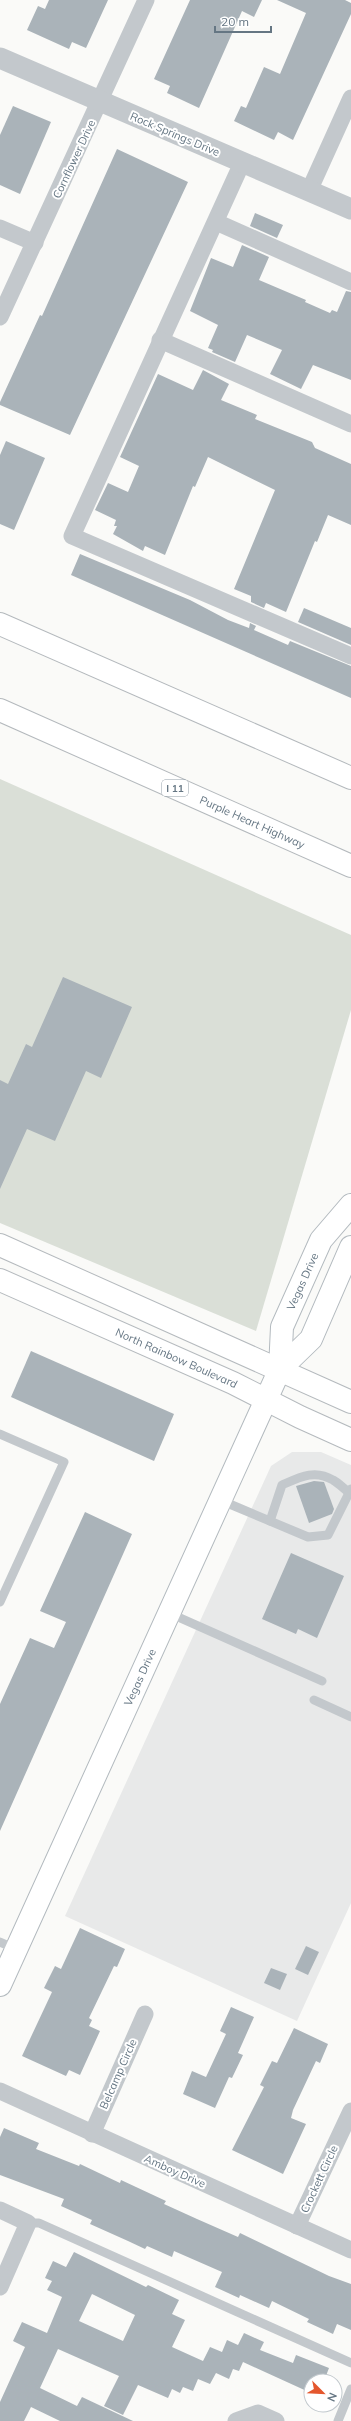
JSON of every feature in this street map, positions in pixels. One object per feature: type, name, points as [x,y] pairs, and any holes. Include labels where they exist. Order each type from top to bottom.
[{"type":"main road","points":[[0,624],[351,778]]},
{"type":"main road","name":"Purple Heart Highway","points":[[0,710],[351,866]]},
{"type":"main road","name":"Vegas Drive","points":[[280,1370],[282,1327],[321,1240],[351,1205]]},
{"type":"main road","points":[[0,1245],[351,1402]]},
{"type":"main road","name":"Vegas Drive","points":[[5,1961],[169,1613],[280,1370],[311,1339],[351,1247]]},
{"type":"main road","name":"North Rainbow Boulevard","points":[[0,1280],[233,1383],[351,1440]]},
{"type":"street","name":"Cornflower Drive","points":[[0,317],[146,0]]},
{"type":"street","name":"Rock Springs Drive","points":[[0,58],[351,209]]},
{"type":"street","points":[[309,191],[351,98]]},
{"type":"street","points":[[242,162],[72,536],[351,656]]},
{"type":"street","points":[[216,222],[351,282]]},
{"type":"street","points":[[0,228],[35,243]]},
{"type":"street","points":[[160,340],[351,424]]},
{"type":"street","name":"Belcamp Circle","points":[[92,2134],[145,2014]]},
{"type":"street","name":"Amboy Drive","points":[[0,2091],[92,2134],[351,2250]]},
{"type":"street","name":"Crockett Circle","points":[[297,2226],[351,2111]]},
{"type":"street","points":[[0,2210],[28,2223],[0,2287]]},
{"type":"street","points":[[236,2421],[258,2413],[276,2421]]},
{"type":"lane","points":[[0,1434],[64,1462],[0,1602]]},
{"type":"lane","points":[[220,1500],[308,1537],[328,1535],[350,1492],[333,1480],[316,1473],[303,1476],[282,1485],[270,1521]]},
{"type":"lane","points":[[169,1613],[322,1681]]},
{"type":"lane","points":[[314,1700],[351,1717]]},
{"type":"lane","points":[[28,2223],[39,2223],[351,2363]]},
{"type":"lane","points":[[338,2421],[351,2389]]},
{"type":"shaded area","points":[[0,779],[351,935],[351,1010],[256,1331],[0,1223]]},
{"type":"shaded area","points":[[292,1452],[321,1452],[351,1465],[351,1903],[297,2021],[65,1916],[271,1466]]},
{"type":"building","points":[[49,0],[108,0],[86,48],[72,42],[69,49],[27,30],[38,6],[45,9]]},
{"type":"building","points":[[190,0],[262,0],[254,17],[242,11],[199,108],[167,93],[170,86],[154,79]]},
{"type":"building","points":[[277,0],[345,0],[351,3],[351,14],[293,140],[278,132],[274,140],[234,121],[241,106],[246,108],[264,67],[280,74],[306,13]]},
{"type":"building","points":[[13,106],[51,122],[20,194],[0,185],[0,135]]},
{"type":"building","points":[[117,149],[188,182],[70,435],[0,405],[0,402],[40,315],[42,316]]},
{"type":"building","points":[[255,213],[283,225],[277,238],[250,226]]},
{"type":"building","points":[[242,245],[269,257],[259,280],[306,300],[305,302],[330,313],[332,310],[337,312],[346,291],[351,292],[351,380],[313,365],[301,389],[270,374],[282,350],[247,335],[235,362],[212,352],[213,350],[208,348],[218,325],[190,311],[211,258],[233,267]]},
{"type":"building","points":[[203,370],[229,384],[221,400],[257,415],[255,419],[312,442],[315,448],[351,464],[351,525],[328,515],[317,542],[315,541],[286,612],[266,603],[264,608],[251,602],[251,596],[234,589],[275,490],[208,457],[195,487],[193,486],[165,555],[145,546],[143,551],[113,534],[117,526],[114,526],[116,520],[95,510],[108,483],[128,492],[139,466],[120,457],[158,374],[193,390]]},
{"type":"building","points":[[6,441],[45,458],[14,530],[0,524],[0,455]]},
{"type":"building","points":[[80,554],[190,600],[228,620],[249,628],[250,623],[256,626],[254,630],[288,645],[290,641],[351,666],[351,698],[71,575]]},
{"type":"building","points":[[304,608],[351,628],[351,645],[298,622]]},
{"type":"building","points":[[63,977],[132,1007],[101,1078],[86,1071],[55,1141],[27,1129],[0,1189],[0,1080],[8,1084],[26,1044],[32,1047]]},
{"type":"building","points":[[31,1351],[174,1414],[154,1461],[11,1397]]},
{"type":"building","points":[[314,1481],[324,1482],[334,1509],[332,1514],[309,1523],[296,1486]]},
{"type":"building","points":[[85,1512],[132,1534],[0,1831],[0,1704],[30,1638],[54,1648],[66,1622],[40,1611]]},
{"type":"building","points":[[291,1553],[344,1576],[317,1638],[298,1629],[296,1634],[262,1619]]},
{"type":"building","points":[[80,1928],[125,1949],[117,1967],[114,1966],[89,2018],[92,2020],[89,2026],[100,2031],[80,2075],[69,2070],[66,2076],[22,2056],[52,1992],[44,1988],[55,1966],[61,1969]]},
{"type":"building","points":[[306,1946],[319,1952],[308,1975],[295,1969]]},
{"type":"building","points":[[271,1968],[287,1974],[280,1990],[264,1983]]},
{"type":"building","points":[[231,2007],[254,2017],[238,2053],[243,2055],[232,2078],[229,2077],[215,2108],[183,2094],[192,2071],[206,2077],[226,2034],[220,2031]]},
{"type":"building","points":[[294,2028],[328,2044],[320,2063],[316,2061],[293,2110],[291,2118],[306,2124],[283,2174],[232,2150],[264,2087],[260,2085],[272,2061],[277,2063]]},
{"type":"building","points":[[4,2128],[39,2143],[36,2149],[79,2166],[80,2164],[120,2183],[121,2180],[166,2201],[164,2204],[197,2219],[238,2237],[240,2233],[329,2276],[351,2284],[351,2330],[337,2324],[333,2334],[307,2322],[309,2319],[272,2301],[269,2308],[240,2295],[239,2298],[215,2287],[222,2272],[174,2251],[172,2257],[147,2246],[145,2249],[90,2224],[92,2220],[61,2206],[64,2199],[0,2175],[0,2137]]},
{"type":"building","points":[[74,2252],[146,2287],[148,2285],[179,2300],[172,2314],[185,2320],[172,2347],[203,2361],[210,2347],[222,2352],[227,2340],[238,2345],[244,2333],[264,2342],[260,2350],[293,2363],[296,2355],[329,2368],[327,2373],[303,2373],[303,2389],[243,2362],[239,2371],[233,2369],[229,2379],[216,2373],[210,2384],[198,2379],[193,2391],[183,2387],[180,2393],[172,2389],[168,2398],[138,2385],[123,2415],[104,2406],[119,2376],[58,2349],[40,2388],[77,2406],[82,2397],[133,2421],[60,2421],[31,2407],[24,2421],[0,2421],[0,2402],[25,2347],[13,2341],[22,2322],[47,2333],[62,2297],[47,2290],[52,2281],[45,2278],[53,2261],[66,2267]],"holes":[[[92,2294],[135,2315],[123,2341],[79,2321]]]}]
